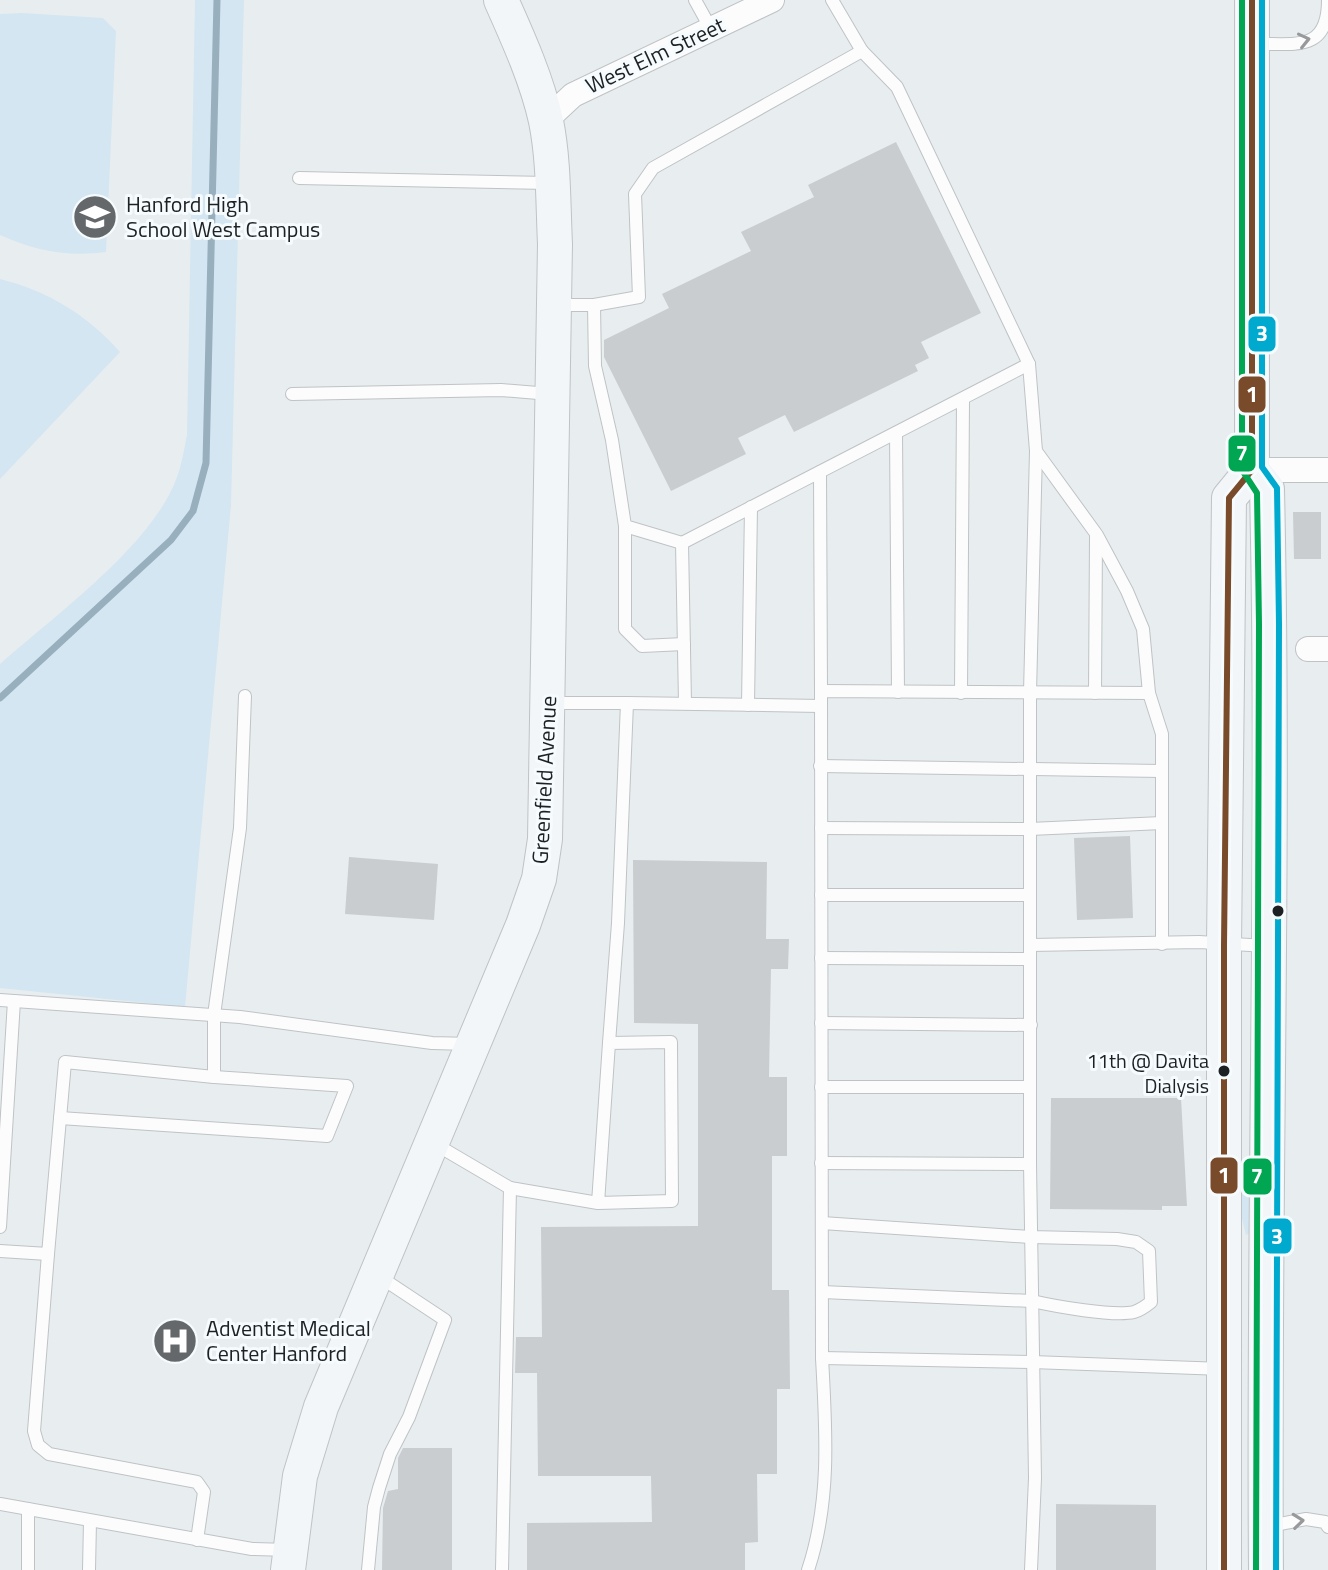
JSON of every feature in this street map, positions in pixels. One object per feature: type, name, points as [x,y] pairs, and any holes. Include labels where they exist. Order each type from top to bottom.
[{"type":"main road","name":"Greenfield Avenue","points":[[289,1560],[300,1476],[321,1407],[523,925],[539,879],[545,839],[555,305],[552,183],[545,121],[532,78],[501,0]]},
{"type":"main road","points":[[1252,0],[1252,470],[1267,489],[1271,673],[1267,946],[1266,1570]]},
{"type":"main road","points":[[1224,1570],[1224,945],[1229,498],[1252,470]]},
{"type":"main road","points":[[1225,1369],[1237,1369],[1249,1374],[1253,1505],[1266,1526]]},
{"type":"main road","points":[[1224,1526],[1240,1570]]},
{"type":"street","name":"West Elm Street","points":[[545,121],[573,95],[772,0]]},
{"type":"street","points":[[1252,470],[1328,470]]},
{"type":"lane","points":[[695,0],[711,29]]},
{"type":"lane","points":[[832,0],[862,51],[897,87],[1029,364],[1036,451],[1030,693],[1030,1237],[1035,1478],[1031,1570]]},
{"type":"lane","points":[[1251,44],[1301,43],[1318,37],[1326,23],[1328,0]]},
{"type":"lane","points":[[555,305],[594,305],[639,297],[635,194],[653,168],[862,51]]},
{"type":"lane","points":[[299,178],[552,183]]},
{"type":"lane","points":[[594,305],[595,366],[612,440],[625,526],[625,629],[642,646],[684,644]]},
{"type":"lane","points":[[625,526],[682,543],[1029,364]]},
{"type":"lane","points":[[292,394],[501,390],[554,394]]},
{"type":"lane","points":[[961,693],[963,400]]},
{"type":"lane","points":[[896,433],[898,692]]},
{"type":"lane","points":[[1036,451],[1097,535],[1143,629],[1149,693],[1162,734],[1162,944]]},
{"type":"lane","points":[[808,1570],[825,1495],[826,1427],[822,1358],[820,472]]},
{"type":"lane","points":[[748,705],[751,507]]},
{"type":"lane","points":[[1095,693],[1097,535]]},
{"type":"lane","points":[[682,543],[685,703]]},
{"type":"lane","points":[[821,691],[1149,693]]},
{"type":"lane","points":[[214,1077],[214,1015],[240,828],[245,696]]},
{"type":"lane","points":[[549,703],[821,706]]},
{"type":"lane","points":[[598,1203],[618,908],[627,703]]},
{"type":"lane","points":[[820,766],[1162,771]]},
{"type":"lane","points":[[821,828],[1030,829],[1162,823]]},
{"type":"lane","points":[[821,895],[1030,895]]},
{"type":"lane","points":[[1030,945],[1199,942],[1267,946]]},
{"type":"lane","points":[[821,958],[1030,959]]},
{"type":"lane","points":[[0,1000],[214,1015],[432,1043],[473,1044]]},
{"type":"lane","points":[[0,1227],[14,1001]]},
{"type":"lane","points":[[821,1023],[1031,1025]]},
{"type":"lane","points":[[432,1143],[510,1188],[598,1203],[672,1201],[671,1042],[609,1043]]},
{"type":"lane","points":[[60,1118],[327,1136],[347,1086],[65,1062],[60,1118],[48,1254],[34,1431],[38,1445],[49,1454],[197,1482],[204,1492],[197,1540]]},
{"type":"lane","points":[[821,1087],[1030,1087]]},
{"type":"lane","points":[[821,1163],[1030,1164]]},
{"type":"lane","points":[[502,1570],[510,1188]]},
{"type":"lane","points":[[822,1223],[1136,1242],[1149,1251],[1151,1302],[1131,1313],[1060,1307],[1032,1301],[822,1292]]},
{"type":"lane","points":[[0,1251],[48,1254]]},
{"type":"lane","points":[[368,1570],[374,1507],[379,1488],[445,1320],[377,1274]]},
{"type":"lane","points":[[822,1358],[1225,1369]]},
{"type":"lane","points":[[0,1504],[252,1549],[289,1560]]},
{"type":"lane","points":[[28,1509],[28,1570]]},
{"type":"lane","points":[[1266,1526],[1306,1519],[1325,1522],[1328,1527]]},
{"type":"lane","points":[[89,1570],[90,1521]]},
{"type":"shaded area","points":[[195,0],[244,0],[231,505],[185,1007],[0,988],[0,664],[125,553],[165,503],[182,462],[187,435]]},
{"type":"shaded area","points":[[0,14],[103,18],[116,31],[106,252],[78,254],[52,251],[0,235]]},
{"type":"shaded area","points":[[0,279],[34,290],[66,306],[120,352],[0,479]]},
{"type":"shaded area","points":[[1239,1163],[1246,1163],[1252,1232],[1246,1235],[1238,1202]]},
{"type":"building","points":[[896,142],[981,313],[921,342],[929,358],[915,365],[918,371],[794,432],[785,415],[738,438],[746,454],[671,491],[604,357],[604,340],[669,308],[662,294],[751,251],[741,232],[814,197],[808,185]]},
{"type":"building","points":[[1293,512],[1321,512],[1321,559],[1294,559]]},
{"type":"building","points":[[1130,836],[1133,918],[1077,920],[1074,838]]},
{"type":"building","points":[[349,857],[438,864],[434,920],[345,914]]},
{"type":"building","points":[[633,860],[767,862],[766,939],[789,939],[788,969],[771,969],[769,1077],[787,1077],[787,1156],[772,1156],[772,1290],[789,1290],[790,1389],[777,1389],[777,1474],[757,1474],[758,1542],[745,1543],[745,1570],[527,1570],[527,1523],[652,1522],[651,1476],[538,1476],[537,1373],[515,1373],[516,1337],[542,1337],[541,1227],[698,1226],[698,1024],[634,1023]]},
{"type":"building","points":[[1051,1098],[1181,1098],[1187,1206],[1162,1206],[1162,1210],[1050,1209]]},
{"type":"building","points":[[403,1448],[452,1448],[452,1570],[382,1570],[383,1508],[388,1491],[398,1489],[398,1458]]},
{"type":"building","points":[[1056,1504],[1156,1505],[1156,1570],[1056,1570]]},
{"type":"waterway","points":[[0,698],[171,540],[193,511],[206,463],[217,0]]},
{"type":"transit line","name":"7","points":[[1242,0],[1242,470],[1257,493],[1259,624],[1256,1570]]},
{"type":"transit line","name":"1","points":[[1224,1570],[1224,945],[1229,498],[1252,470],[1252,0]]},
{"type":"transit line","name":"3","points":[[1262,0],[1262,467],[1277,488],[1279,624],[1276,1570]]},
{"type":"place","name":"Hanford High School West Campus","points":[[95,217]]},
{"type":"place","name":"11th @ Davita Dialysis","points":[[1224,1071]]},
{"type":"place","name":"Adventist Medical Center Hanford","points":[[175,1341]]}]
